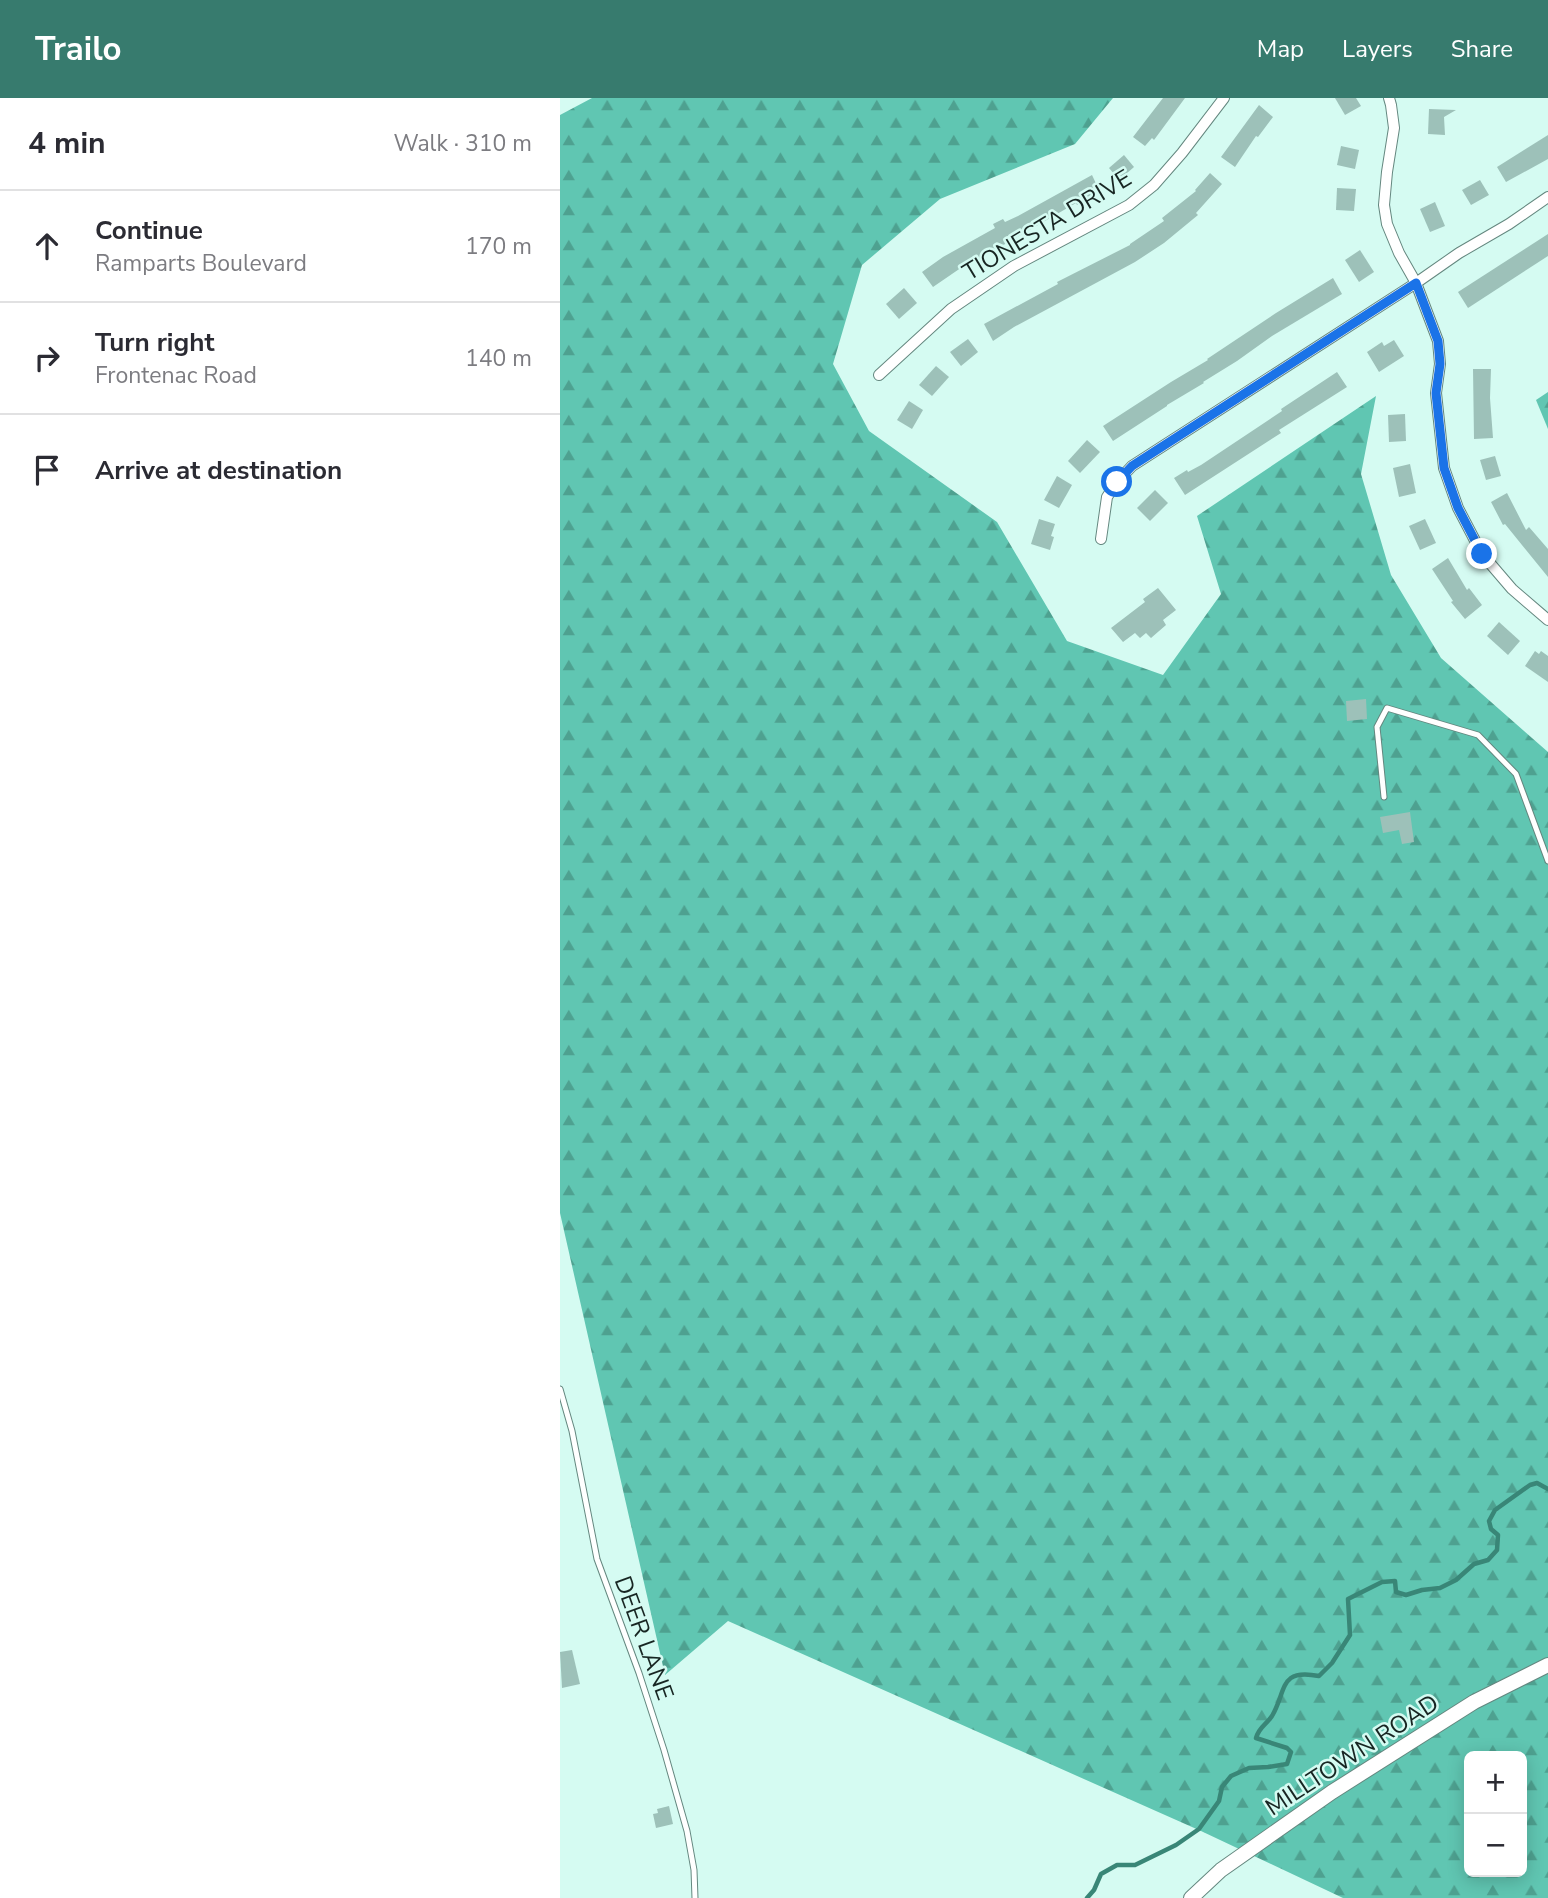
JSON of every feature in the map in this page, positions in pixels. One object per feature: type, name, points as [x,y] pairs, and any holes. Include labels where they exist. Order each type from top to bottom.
[{"type":"street","name":"TIONESTA DRIVE","points":[[879,375],[931,327],[1014,266],[1129,205],[1154,185],[1224,98]]},
{"type":"street","points":[[1389,98],[1394,128],[1387,172],[1385,215],[1399,253],[1416,283],[1438,341],[1440,364],[1436,393],[1444,468],[1458,508],[1482,554],[1512,589],[1548,620]]},
{"type":"street","points":[[1101,539],[1107,497],[1132,466],[1548,197]]},
{"type":"street","name":"MILLTOWN ROAD","points":[[1191,1898],[1221,1870],[1332,1791],[1474,1702],[1548,1665]]},
{"type":"lane","points":[[1384,797],[1377,727],[1387,708],[1478,734],[1516,774],[1548,861]]},
{"type":"lane","name":"DEER LANE","points":[[560,1389],[572,1431],[597,1559],[639,1673],[687,1831],[694,1870],[695,1898]]},
{"type":"green space","points":[[592,98],[1113,98],[1075,144],[940,199],[862,265],[833,364],[869,431],[997,522],[1067,641],[1163,675],[1221,594],[1197,516],[1376,396],[1361,474],[1391,575],[1441,658],[1548,752],[1548,1898],[1343,1898],[1201,1831],[728,1621],[665,1675],[560,1213],[560,115]]},
{"type":"green space","points":[[1548,392],[1548,429],[1536,400]]},
{"type":"building","points":[[1163,98],[1185,98],[1154,140],[1152,138],[1145,146],[1133,137]]},
{"type":"building","points":[[1335,98],[1356,98],[1361,106],[1345,115]]},
{"type":"building","points":[[1259,105],[1273,117],[1235,167],[1221,157]]},
{"type":"building","points":[[1429,109],[1456,110],[1444,117],[1445,135],[1428,134]]},
{"type":"building","points":[[1548,135],[1548,159],[1506,182],[1497,167]]},
{"type":"building","points":[[1341,146],[1359,150],[1355,169],[1337,165]]},
{"type":"building","points":[[1124,155],[1134,167],[1119,180],[1109,168]]},
{"type":"building","points":[[1210,173],[1222,184],[1196,213],[1198,215],[1164,243],[993,341],[984,324],[1058,284],[1057,282],[1130,245],[1164,221],[1162,218],[1196,191]]},
{"type":"building","points":[[1092,175],[1100,192],[969,265],[968,263],[933,287],[922,272],[995,228],[993,224],[1018,216]]},
{"type":"building","points":[[1480,180],[1489,195],[1471,205],[1462,190]]},
{"type":"building","points":[[1337,188],[1356,189],[1354,211],[1336,210]]},
{"type":"building","points":[[1435,202],[1445,226],[1430,232],[1420,209]]},
{"type":"building","points":[[1548,234],[1548,256],[1468,308],[1458,292]]},
{"type":"building","points":[[1360,250],[1374,272],[1359,282],[1345,260]]},
{"type":"building","points":[[1333,278],[1342,294],[1272,336],[1113,441],[1103,426]]},
{"type":"building","points":[[904,288],[917,303],[899,319],[886,304]]},
{"type":"building","points":[[968,339],[978,352],[961,366],[950,352]]},
{"type":"building","points":[[1394,340],[1404,356],[1379,372],[1367,352],[1382,342],[1384,346]]},
{"type":"building","points":[[936,366],[949,377],[932,396],[919,385]]},
{"type":"building","points":[[1473,369],[1491,369],[1493,438],[1474,439]]},
{"type":"building","points":[[1337,372],[1347,387],[1185,495],[1174,478],[1201,465]]},
{"type":"building","points":[[909,401],[923,410],[912,429],[897,420]]},
{"type":"building","points":[[1405,414],[1406,441],[1389,442],[1388,415]]},
{"type":"building","points":[[1087,440],[1100,452],[1080,473],[1068,461]]},
{"type":"building","points":[[1495,456],[1501,476],[1486,480],[1480,460]]},
{"type":"building","points":[[1410,464],[1416,493],[1399,497],[1393,468]]},
{"type":"building","points":[[1057,476],[1072,485],[1059,508],[1044,500]]},
{"type":"building","points":[[1155,490],[1168,503],[1150,521],[1137,508]]},
{"type":"building","points":[[1507,493],[1526,530],[1529,527],[1548,549],[1548,577],[1505,524],[1503,525],[1491,502]]},
{"type":"building","points":[[1039,519],[1055,524],[1050,550],[1031,544]]},
{"type":"building","points":[[1425,519],[1436,543],[1420,550],[1409,526]]},
{"type":"building","points":[[1448,558],[1467,590],[1469,588],[1482,605],[1465,619],[1451,602],[1453,601],[1432,569]]},
{"type":"building","points":[[1158,588],[1176,610],[1163,620],[1166,625],[1151,638],[1146,633],[1140,638],[1135,633],[1123,642],[1111,628],[1145,602],[1143,599]]},
{"type":"building","points":[[1499,622],[1520,641],[1508,655],[1487,636]]},
{"type":"building","points":[[1535,651],[1539,654],[1541,651],[1548,656],[1548,682],[1525,666]]},
{"type":"building","points":[[1366,699],[1367,719],[1347,721],[1346,701]]},
{"type":"building","points":[[1410,812],[1414,842],[1402,844],[1399,830],[1383,833],[1380,817]]},
{"type":"building","points":[[572,1650],[580,1684],[562,1688],[560,1652]]},
{"type":"building","points":[[669,1806],[673,1824],[656,1828],[653,1814],[658,1813],[657,1809]]},
{"type":"waterway","points":[[1087,1898],[1101,1874],[1117,1865],[1135,1865],[1176,1845],[1199,1829],[1219,1801],[1222,1787],[1231,1776],[1249,1768],[1287,1764],[1291,1752],[1287,1748],[1256,1738],[1257,1734],[1272,1716],[1286,1683],[1291,1678],[1306,1674],[1319,1676],[1332,1663],[1350,1635],[1348,1599],[1382,1582],[1395,1581],[1396,1592],[1406,1595],[1440,1588],[1456,1580],[1474,1564],[1488,1560],[1497,1550],[1498,1535],[1491,1529],[1489,1521],[1495,1510],[1530,1485],[1537,1483],[1548,1489]]},
{"type":"route","points":[[1117,482],[1132,466],[1416,283],[1438,341],[1440,364],[1436,393],[1444,468],[1458,508],[1482,554]]}]
